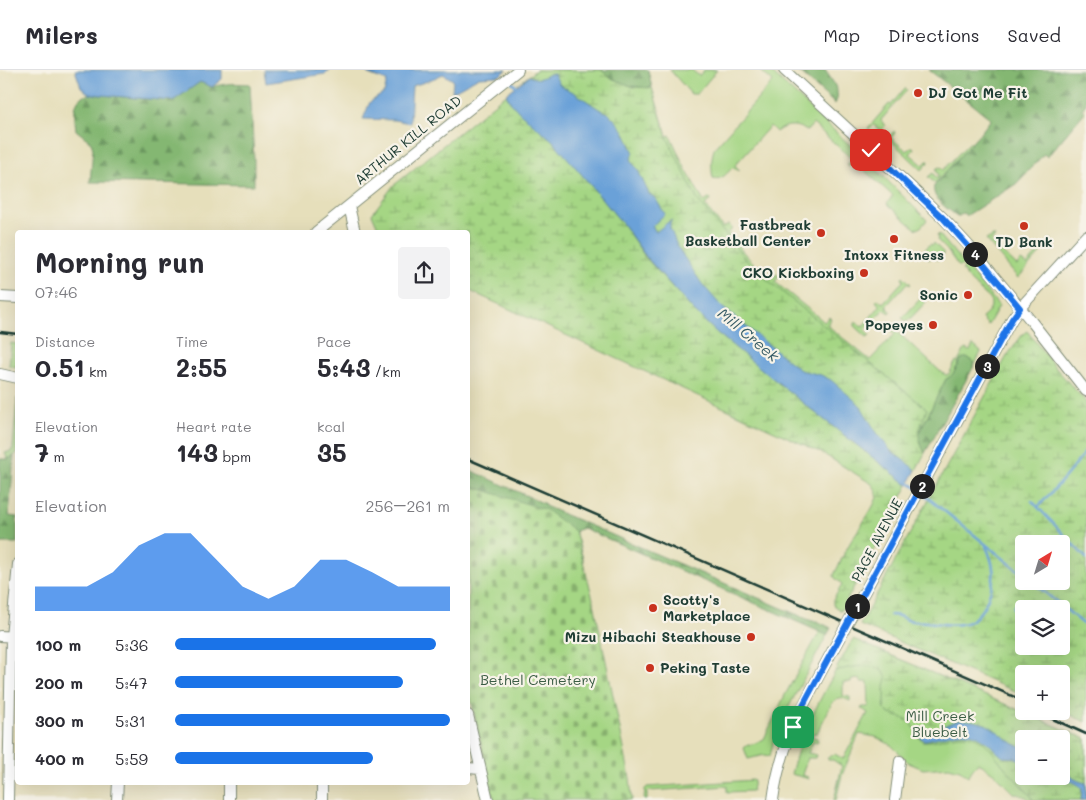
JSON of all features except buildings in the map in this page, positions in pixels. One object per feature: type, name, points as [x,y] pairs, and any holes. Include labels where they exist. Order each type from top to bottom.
[{"type":"street","name":"ARTHUR KILL ROAD","points":[[319,230],[518,70]]},
{"type":"street","points":[[784,70],[943,218],[1020,308],[1086,391]]},
{"type":"street","points":[[349,206],[355,230]]},
{"type":"street","name":"PAGE AVENUE","points":[[773,800],[778,772],[788,738],[802,707],[1012,319],[1086,236]]},
{"type":"street","points":[[0,297],[15,298]]},
{"type":"street","points":[[0,374],[15,377]]},
{"type":"street","points":[[8,800],[13,751],[15,619]]},
{"type":"street","points":[[0,636],[14,637]]},
{"type":"street","points":[[470,725],[488,800]]},
{"type":"street","points":[[895,800],[900,761]]},
{"type":"street","points":[[470,768],[480,769]]},
{"type":"street","points":[[117,800],[118,785]]},
{"type":"street","points":[[229,785],[229,800]]},
{"type":"street","points":[[322,785],[322,800]]},
{"type":"green space","points":[[536,70],[601,70],[613,79],[633,87],[652,88],[667,136],[670,135],[684,166],[704,202],[710,198],[711,200],[705,205],[723,228],[729,224],[732,229],[728,234],[750,260],[772,279],[776,274],[779,276],[775,282],[824,322],[829,317],[831,319],[827,325],[870,360],[895,334],[890,329],[891,326],[946,375],[949,374],[956,361],[958,362],[965,349],[970,351],[973,345],[981,352],[974,366],[974,362],[960,361],[952,376],[946,379],[918,435],[925,453],[529,76]]},
{"type":"green space","points":[[536,70],[601,70],[613,79],[633,87],[652,88],[667,137],[697,199],[746,260],[765,278],[927,409],[919,431],[925,453],[915,472],[727,319],[656,233],[640,205],[522,81]]},
{"type":"green space","points":[[601,70],[648,70],[652,88],[625,84],[613,79]]},
{"type":"green space","points":[[670,70],[692,70],[699,76],[704,70],[717,70],[697,94],[691,94]]},
{"type":"green space","points":[[760,70],[769,70],[882,175],[927,220],[919,229],[916,229],[888,205],[887,203],[893,196],[854,161],[849,166],[847,165],[852,159],[813,124],[807,131],[791,126],[784,127],[776,132],[770,126],[735,165],[739,171],[733,167],[722,177],[713,178],[712,162],[715,147],[773,82]]},
{"type":"green space","points":[[797,70],[825,70],[837,90],[835,104]]},
{"type":"green space","points":[[929,70],[1086,70],[1086,104],[1082,109],[1085,112],[1047,157],[1044,154],[1016,184],[966,216],[964,213],[957,216],[938,199],[935,195],[934,186],[991,119]]},
{"type":"green space","points":[[200,82],[212,87],[250,84],[254,185],[90,182],[93,149],[91,142],[76,130],[75,122],[75,108],[81,97],[89,94],[173,101]]},
{"type":"green space","points":[[905,88],[907,90],[881,120],[885,126],[881,131],[874,125],[870,129],[868,128],[889,104],[891,105]]},
{"type":"green space","points":[[510,91],[568,150],[583,176],[622,223],[646,258],[693,310],[716,332],[808,407],[908,485],[841,611],[833,605],[833,600],[842,585],[834,575],[853,538],[876,500],[877,495],[872,484],[822,453],[470,291],[470,230],[379,230],[372,214],[393,186]]},
{"type":"green space","points":[[894,131],[895,133],[891,138],[907,151],[913,147],[914,149],[910,154],[923,165],[929,161],[922,170],[888,138]]},
{"type":"green space","points":[[969,143],[972,143],[935,183],[928,177],[933,173],[936,178],[939,177],[937,168],[940,167],[943,170]]},
{"type":"green space","points":[[939,234],[999,306],[988,325],[982,318],[990,310],[990,299],[971,282],[962,270],[965,268],[962,265],[959,267],[937,240]]},
{"type":"green space","points":[[995,236],[991,242],[1017,266],[1021,261],[1027,265],[1050,239],[1052,240],[1018,278],[986,240]]},
{"type":"green space","points":[[934,243],[943,252],[943,255],[938,260],[932,257],[929,260],[928,254],[922,253],[930,244],[933,245]]},
{"type":"green space","points":[[903,276],[911,284],[907,283],[886,306],[891,311],[890,313],[884,309],[865,330],[870,335],[867,337],[855,326],[856,322],[862,327],[880,306],[876,301],[878,299],[883,303],[904,280]]},
{"type":"green space","points":[[924,295],[927,297],[924,300],[926,302],[907,322],[902,318]]},
{"type":"green space","points":[[1027,331],[1086,402],[1086,722],[1070,715],[1070,665],[1015,665],[1015,691],[860,625],[1007,356]]},
{"type":"green space","points":[[11,343],[15,344],[15,367],[9,366]]},
{"type":"green space","points":[[963,358],[974,362],[974,366],[925,453],[918,435],[946,379],[949,378]]},
{"type":"green space","points":[[15,423],[15,455],[8,459],[5,453],[13,448]]},
{"type":"green space","points":[[14,456],[9,516],[15,517],[15,543],[0,543],[0,459],[8,459]]},
{"type":"green space","points":[[470,470],[545,504],[545,506],[831,628],[827,635],[583,528],[575,531],[584,562],[470,585]]},
{"type":"green space","name":"Bethel Cemetery","points":[[470,486],[546,510],[575,531],[594,603],[630,778],[632,800],[494,800],[470,696]]},
{"type":"green space","points":[[817,631],[827,635],[785,714],[774,739],[770,756],[764,755],[748,759],[744,748],[747,745],[764,739],[785,695],[819,633]]},
{"type":"green space","name":"Mill Creek Bluebelt","points":[[853,639],[1015,709],[1015,720],[1042,720],[1065,730],[1015,730],[1015,785],[1070,785],[1070,732],[1086,739],[1086,800],[1030,800],[1014,793],[996,775],[978,762],[968,776],[960,770],[949,767],[923,769],[909,763],[891,745],[876,737],[859,734],[842,775],[836,800],[834,800],[842,766],[833,760],[828,760],[828,757],[835,754],[843,759],[868,713],[861,708],[869,707],[868,682],[861,682],[860,679],[843,682],[843,696],[850,697],[850,701],[841,698],[834,700],[817,733],[813,733],[812,737],[817,738],[818,741],[817,743],[813,742],[808,753],[816,755],[815,758],[807,758],[802,775],[809,779],[791,774],[803,738],[826,688]]},
{"type":"green space","name":"Mill Creek Bluebelt","points":[[853,639],[1015,709],[1015,720],[1042,720],[1065,730],[1015,730],[1015,779],[990,749],[977,738],[964,735],[922,741],[910,722],[885,710],[887,677],[882,671],[870,666],[835,671]]},
{"type":"green space","name":"Mill Creek Bluebelt","points":[[1070,732],[1086,739],[1086,800],[1033,800],[1021,785],[1070,785]]},
{"type":"green space","points":[[754,780],[752,791],[727,792],[727,786],[649,791],[647,792],[647,800],[644,800],[647,787]]},
{"type":"water","points":[[75,70],[222,70],[222,79],[212,87],[200,82],[173,101],[89,94],[81,87]]},
{"type":"water","points":[[264,70],[330,70],[325,74],[266,83]]},
{"type":"water","points":[[364,70],[507,70],[499,76],[479,77],[452,92],[453,80],[443,74],[412,86],[410,123],[394,120],[363,119],[370,102],[384,93],[387,81],[368,74]]},
{"type":"water","points":[[554,74],[560,85],[608,113],[624,131],[634,153],[631,158],[633,164],[637,168],[649,194],[655,198],[665,214],[652,226],[656,232],[672,220],[670,228],[678,248],[702,284],[722,307],[800,370],[821,375],[831,380],[860,405],[890,450],[916,470],[908,485],[808,407],[716,332],[693,310],[647,258],[622,223],[552,140],[511,103],[506,94],[529,76],[539,78]]},
{"type":"water","points":[[959,720],[973,721],[987,725],[1015,744],[1015,759],[1003,757],[989,743],[969,733],[926,740],[919,736],[920,730],[936,729]]},
{"type":"water","points":[[1070,775],[1078,781],[1086,783],[1086,800],[1081,800],[1082,788],[1070,782]]},
{"type":"waterway","name":"Mill Creek","points":[[510,80],[518,88]]},
{"type":"waterway","points":[[1038,507],[1086,451]]},
{"type":"waterway","name":"Mill Creek","points":[[908,482],[918,489]]},
{"type":"waterway","name":"Mill Creek","points":[[922,493],[1015,568]]},
{"type":"waterway","points":[[1032,501],[1086,558]]},
{"type":"waterway","points":[[890,615],[897,615],[906,620],[956,625],[971,621],[983,608],[992,584],[993,566],[986,546]]},
{"type":"waterway","name":"Mill Creek","points":[[1042,590],[1086,626]]},
{"type":"railway","points":[[0,332],[15,334]]},
{"type":"railway","points":[[470,460],[1015,697]]},
{"type":"railway","points":[[1055,720],[1086,734]]},
{"type":"place","name":"DJ Got Me Fit","points":[[918,93]]},
{"type":"place","name":"TD Bank","points":[[1024,226]]},
{"type":"place","name":"Fastbreak Basketball Center","points":[[821,233]]},
{"type":"place","name":"Intoxx Fitness","points":[[894,239]]},
{"type":"place","name":"CKO Kickboxing","points":[[864,273]]},
{"type":"place","name":"Sonic","points":[[968,295]]},
{"type":"place","name":"Popeyes","points":[[933,325]]},
{"type":"place","name":"Scotty's Marketplace","points":[[653,608]]},
{"type":"place","name":"Mizu Hibachi Steakhouse","points":[[751,637]]},
{"type":"place","name":"Peking Taste","points":[[650,668]]},
{"type":"route","points":[[793,727],[802,707],[1012,319],[1020,308],[943,218],[871,150]]}]
